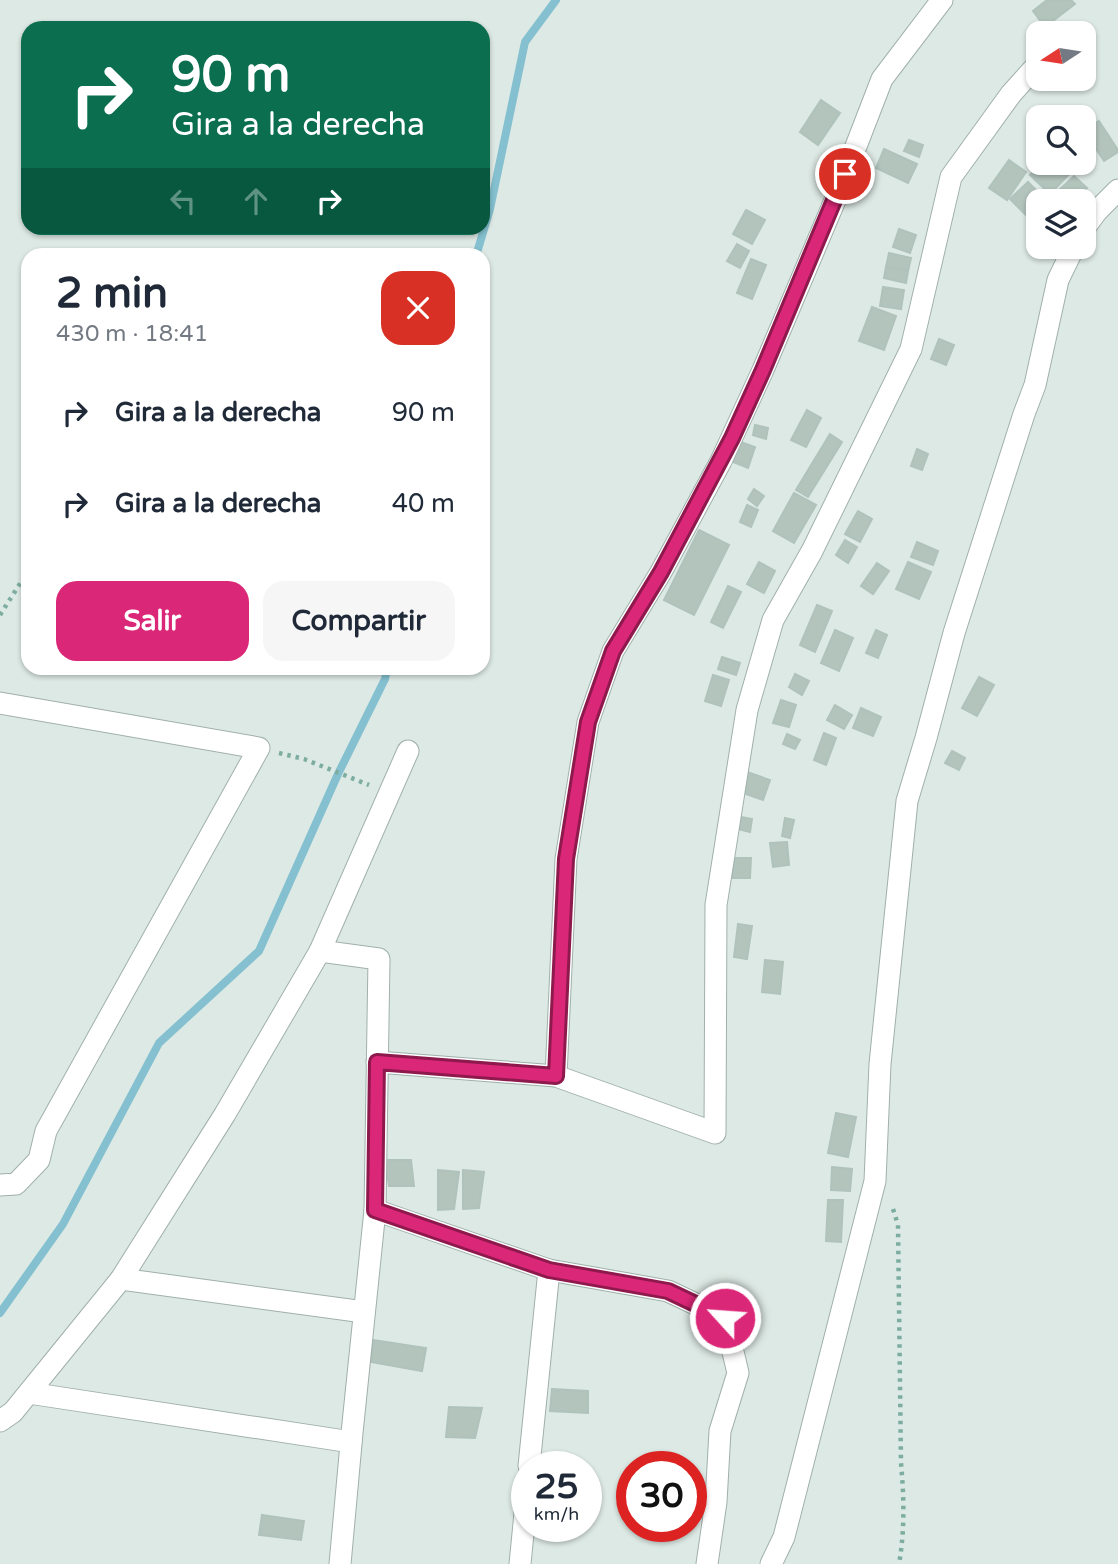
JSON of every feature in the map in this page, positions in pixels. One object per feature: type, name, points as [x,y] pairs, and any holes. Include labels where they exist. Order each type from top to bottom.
[{"type":"street","points":[[556,1076],[566,859],[588,722],[613,651],[661,572],[721,461],[836,198],[882,79],[942,0]]},
{"type":"street","points":[[377,1062],[556,1076],[715,1133],[716,905],[747,710],[773,620],[812,551],[911,349],[951,177],[1026,77]]},
{"type":"street","points":[[1096,212],[1118,190]]},
{"type":"street","points":[[771,1564],[784,1538],[875,1181],[880,1064],[907,801],[954,633],[1035,385],[1058,280],[1068,259]]},
{"type":"street","points":[[0,703],[259,748],[46,1131],[39,1160],[16,1184],[0,1185]]},
{"type":"street","points":[[0,1422],[13,1412],[121,1279],[225,1114],[320,951],[408,751]]},
{"type":"street","points":[[320,951],[379,959],[375,1210],[340,1564]]},
{"type":"street","points":[[375,1210],[549,1270],[668,1291],[725,1318],[738,1373],[720,1431],[716,1502],[707,1564]]},
{"type":"street","points":[[531,1451],[549,1270]]},
{"type":"street","points":[[121,1279],[364,1312]]},
{"type":"street","points":[[29,1393],[351,1442]]},
{"type":"street","points":[[520,1564],[522,1542]]},
{"type":"path","points":[[0,615],[21,582]]},
{"type":"path","points":[[304,758],[369,785]]},
{"type":"path","points":[[875,1181],[890,1200],[898,1225],[904,1495],[899,1564]]},
{"type":"building","points":[[1047,0],[1071,0],[1075,4],[1053,21],[1040,21],[1033,11]]},
{"type":"building","points":[[821,100],[840,113],[818,145],[800,132]]},
{"type":"building","points":[[1099,121],[1118,150],[1104,161],[1096,149],[1096,123]]},
{"type":"building","points":[[909,140],[923,145],[919,157],[904,151]]},
{"type":"building","points":[[884,149],[917,164],[908,183],[876,168]]},
{"type":"building","points":[[1009,160],[1026,172],[1007,200],[989,188]]},
{"type":"building","points":[[1030,175],[1068,175],[1055,189],[1045,189]]},
{"type":"building","points":[[1074,176],[1087,188],[1086,189],[1060,189]]},
{"type":"building","points":[[1028,182],[1035,189],[1026,189],[1026,215],[1010,199]]},
{"type":"building","points":[[746,210],[765,220],[752,244],[733,234]]},
{"type":"building","points":[[899,229],[916,235],[910,253],[893,247]]},
{"type":"building","points":[[737,244],[749,251],[740,268],[727,261]]},
{"type":"building","points":[[889,253],[911,258],[908,271],[886,267]]},
{"type":"building","points":[[751,259],[766,265],[752,299],[737,293]]},
{"type":"building","points":[[886,267],[908,271],[906,283],[884,278]]},
{"type":"building","points":[[883,287],[904,290],[901,309],[880,306]]},
{"type":"building","points":[[872,307],[896,316],[884,350],[859,341]]},
{"type":"building","points":[[939,339],[954,345],[946,365],[931,359]]},
{"type":"building","points":[[807,410],[821,418],[806,447],[791,440]]},
{"type":"building","points":[[755,425],[768,428],[766,439],[753,435]]},
{"type":"building","points":[[830,434],[842,442],[808,497],[796,490]]},
{"type":"building","points":[[735,440],[755,447],[748,468],[728,460]]},
{"type":"building","points":[[917,449],[928,454],[922,470],[911,466]]},
{"type":"building","points":[[754,489],[764,496],[757,506],[748,499]]},
{"type":"building","points":[[794,493],[816,505],[794,543],[773,531]]},
{"type":"building","points":[[747,505],[758,510],[751,527],[740,522]]},
{"type":"building","points":[[858,511],[872,519],[860,542],[845,534]]},
{"type":"building","points":[[699,530],[729,545],[694,615],[664,600]]},
{"type":"building","points":[[845,540],[857,547],[848,563],[836,555]]},
{"type":"building","points":[[917,542],[938,551],[933,565],[911,557]]},
{"type":"building","points":[[759,562],[775,571],[764,593],[747,584]]},
{"type":"building","points":[[908,562],[931,572],[919,599],[896,589]]},
{"type":"building","points":[[877,563],[889,571],[873,594],[861,586]]},
{"type":"building","points":[[728,586],[741,592],[723,628],[711,622]]},
{"type":"building","points":[[817,605],[832,611],[815,652],[800,645]]},
{"type":"building","points":[[835,630],[853,638],[839,671],[821,663]]},
{"type":"building","points":[[876,630],[887,635],[878,658],[866,653]]},
{"type":"building","points":[[722,657],[740,663],[736,675],[718,669]]},
{"type":"building","points":[[795,674],[809,681],[802,695],[789,687]]},
{"type":"building","points":[[713,675],[729,680],[721,706],[705,701]]},
{"type":"building","points":[[979,677],[994,685],[977,716],[962,708]]},
{"type":"building","points":[[781,700],[796,705],[789,727],[773,723]]},
{"type":"building","points":[[835,705],[852,715],[844,729],[827,720]]},
{"type":"building","points":[[861,708],[881,717],[873,736],[853,728]]},
{"type":"building","points":[[824,733],[836,738],[826,765],[814,760]]},
{"type":"building","points":[[787,734],[800,740],[795,749],[783,744]]},
{"type":"building","points":[[952,751],[965,758],[959,770],[945,763]]},
{"type":"building","points":[[747,772],[770,780],[763,800],[740,792]]},
{"type":"building","points":[[736,816],[752,819],[750,832],[734,828]]},
{"type":"building","points":[[785,818],[794,820],[790,838],[782,836]]},
{"type":"building","points":[[787,842],[789,865],[773,867],[770,843]]},
{"type":"building","points":[[733,858],[751,858],[750,878],[733,878]]},
{"type":"building","points":[[738,924],[752,926],[747,959],[734,957]]},
{"type":"building","points":[[765,960],[783,962],[780,994],[762,992]]},
{"type":"building","points":[[836,1113],[856,1117],[848,1157],[828,1153]]},
{"type":"building","points":[[385,1160],[411,1160],[414,1186],[389,1186]]},
{"type":"building","points":[[832,1167],[852,1169],[850,1191],[831,1190]]},
{"type":"building","points":[[438,1170],[459,1172],[454,1209],[438,1210]]},
{"type":"building","points":[[463,1170],[484,1172],[479,1208],[463,1209]]},
{"type":"building","points":[[828,1200],[843,1200],[841,1242],[826,1241]]},
{"type":"building","points":[[373,1340],[426,1348],[422,1371],[371,1362]]},
{"type":"building","points":[[552,1389],[588,1391],[588,1413],[550,1411]]},
{"type":"building","points":[[449,1407],[482,1408],[475,1438],[446,1437]]},
{"type":"building","points":[[262,1515],[304,1521],[301,1540],[259,1535]]},
{"type":"waterway","points":[[490,209],[525,42],[556,0]]},
{"type":"waterway","points":[[478,248],[482,235]]},
{"type":"waterway","points":[[0,1313],[63,1224],[159,1043],[259,951],[386,675]]},
{"type":"route","points":[[725,1318],[668,1291],[549,1270],[375,1210],[377,1062],[556,1076],[566,859],[588,722],[613,651],[661,572],[732,438],[845,174]]}]
